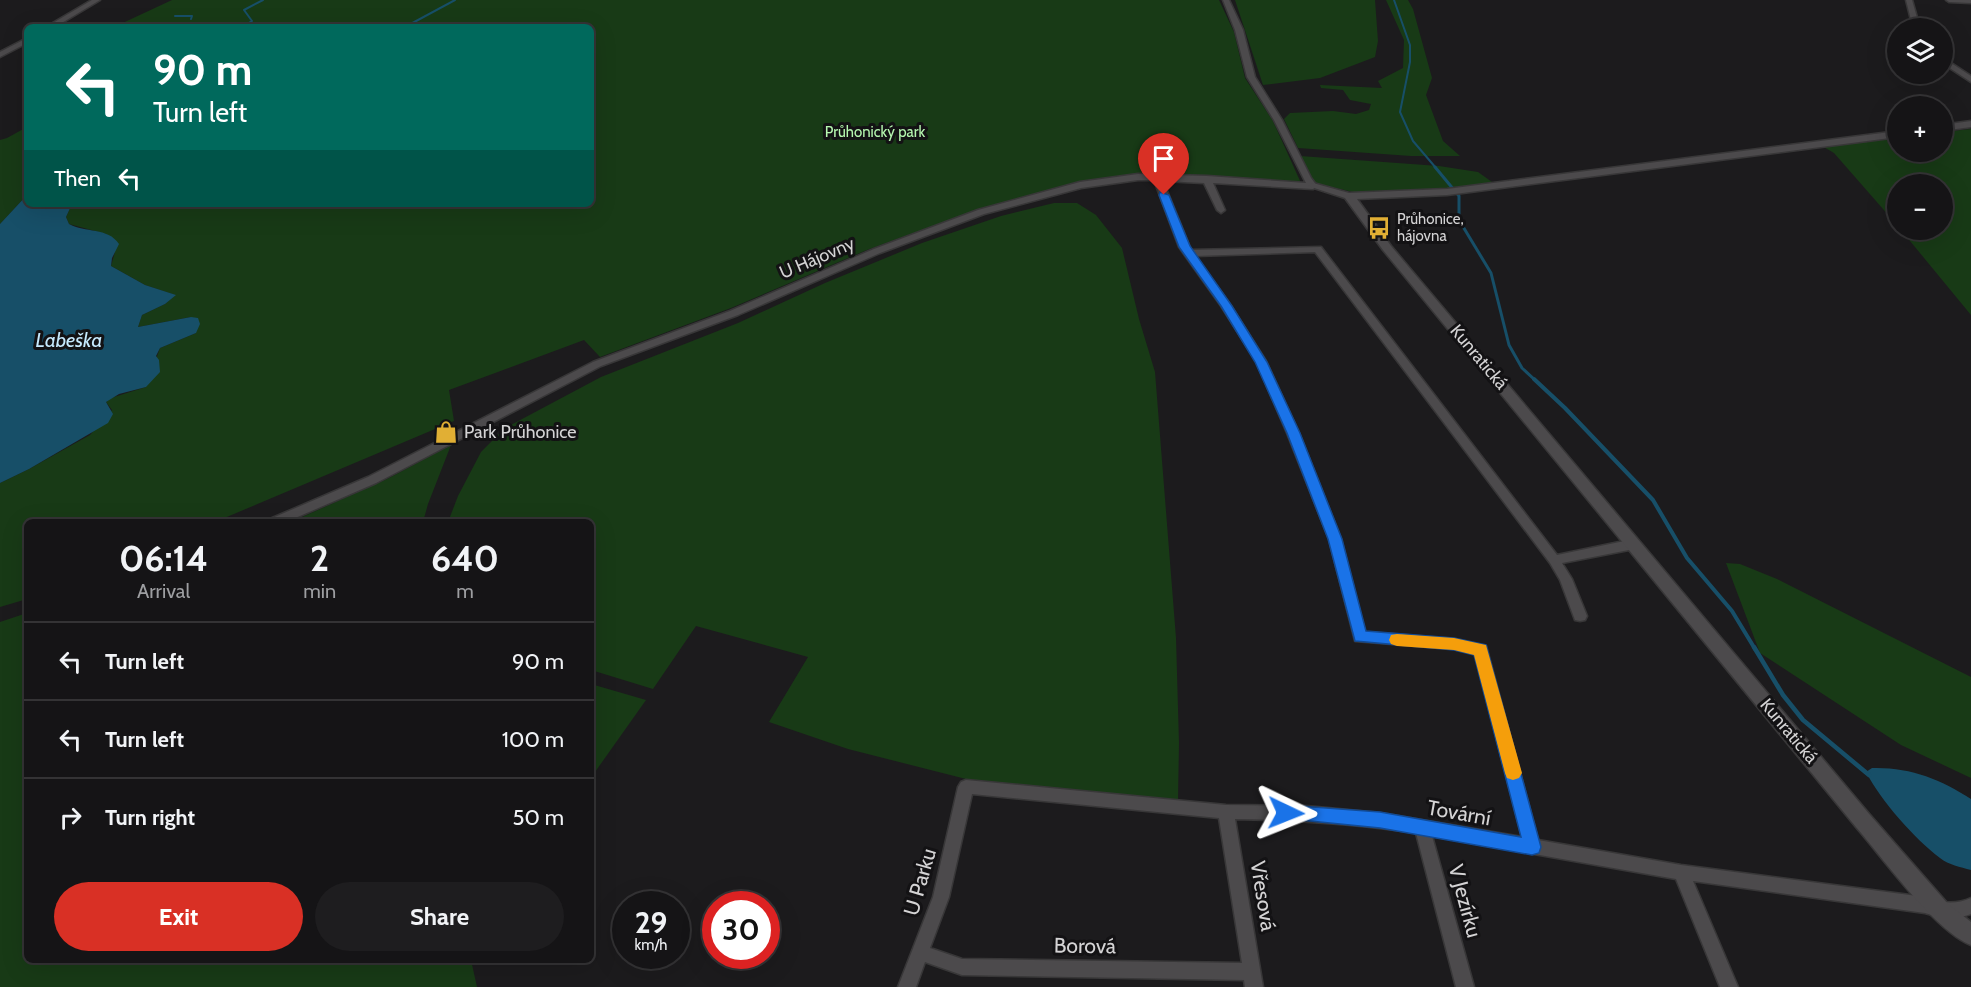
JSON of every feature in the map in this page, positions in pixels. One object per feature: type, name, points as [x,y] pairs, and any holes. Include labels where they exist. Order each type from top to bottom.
[{"type":"street","points":[[55,24],[97,0]]},
{"type":"street","points":[[1226,0],[1239,30],[1251,77],[1278,120],[1307,179],[1313,186]]},
{"type":"street","points":[[1909,0],[1914,18]]},
{"type":"street","points":[[1949,0],[1971,1]]},
{"type":"street","points":[[0,55],[24,42]]},
{"type":"street","points":[[1953,67],[1971,80]]},
{"type":"street","points":[[1953,126],[1971,124]]},
{"type":"street","points":[[1349,196],[1447,192],[1887,135]]},
{"type":"street","name":"U Hájovny","points":[[281,519],[372,480],[597,364],[734,313],[877,251],[981,212],[1080,185],[1138,177],[1313,186],[1349,196]]},
{"type":"street","points":[[1157,177],[1189,254],[1226,306],[1261,362],[1293,433],[1335,539],[1360,637],[1454,644],[1481,650],[1532,847]]},
{"type":"street","points":[[1207,179],[1221,210]]},
{"type":"street","name":"Kunratická","points":[[1349,196],[1380,239],[1941,911],[1971,935]]},
{"type":"street","points":[[1189,254],[1318,249],[1554,560],[1566,579],[1580,616]]},
{"type":"street","points":[[1554,560],[1634,544]]},
{"type":"street","name":"Tovární","points":[[966,787],[1226,812],[1306,813],[1380,820],[1681,872],[1925,905],[1941,911]]},
{"type":"street","name":"U Parku","points":[[907,987],[941,897],[966,787]]},
{"type":"street","name":"Vřesová","points":[[1226,812],[1253,979]]},
{"type":"street","name":"V Jezírku","points":[[1422,828],[1465,987]]},
{"type":"street","points":[[1681,872],[1729,987]]},
{"type":"street","points":[[1941,911],[1963,910],[1971,906]]},
{"type":"street","name":"Borová","points":[[919,952],[962,967],[1253,979]]},
{"type":"green space","name":"Průhonický park","points":[[172,0],[1219,0],[1234,32],[1245,78],[1273,121],[1301,183],[1139,174],[1078,182],[979,209],[867,250],[731,308],[600,357],[584,340],[449,390],[454,421],[222,519],[24,519],[24,600],[0,607],[0,483],[90,435],[112,410],[106,402],[111,398],[146,387],[160,348],[196,333],[191,317],[138,327],[142,315],[165,304],[175,295],[145,285],[111,266],[115,252],[106,234],[69,224],[66,217],[71,207],[594,207],[594,24],[120,24]]},
{"type":"green space","points":[[1235,0],[1375,0],[1378,41],[1375,57],[1320,78],[1263,85]]},
{"type":"green space","points":[[1386,0],[1408,0],[1413,9],[1432,78],[1426,95],[1443,141],[1460,156],[1411,156],[1298,148],[1284,119],[1290,113],[1333,111],[1356,114],[1369,110],[1371,104],[1350,100],[1343,90],[1321,88],[1320,85],[1382,88],[1378,81],[1403,68],[1404,40]]},
{"type":"green space","points":[[24,129],[24,198],[0,224],[0,140]]},
{"type":"green space","points":[[1971,129],[1971,315],[1909,240],[1953,240],[1953,174],[1887,174],[1887,214],[1834,153],[1822,146],[1887,138],[1887,162],[1953,162],[1953,131]]},
{"type":"green space","points":[[1300,156],[1439,166],[1478,172],[1492,182],[1431,191],[1353,192],[1314,183]]},
{"type":"green space","points":[[1054,203],[1077,203],[1096,215],[1122,248],[1139,319],[1155,372],[1176,638],[1178,800],[966,779],[848,749],[769,722],[808,657],[696,626],[653,689],[594,671],[594,519],[449,519],[458,496],[481,452],[505,428],[601,377],[738,323],[825,283],[922,243],[1001,216]]},
{"type":"green space","points":[[451,445],[424,519],[298,519],[387,479]]},
{"type":"green space","points":[[1726,563],[1740,564],[1777,579],[1971,677],[1971,778],[1901,745],[1760,653]]},
{"type":"green space","points":[[24,614],[24,963],[472,963],[477,987],[0,987],[0,622]]},
{"type":"green space","points":[[594,685],[646,700],[595,772]]},
{"type":"water","name":"Labeška","points":[[24,198],[24,207],[71,207],[66,217],[69,224],[109,235],[119,244],[111,266],[145,285],[176,295],[165,304],[142,315],[138,327],[191,317],[198,318],[200,324],[196,333],[160,348],[156,356],[159,360],[160,372],[146,387],[119,394],[106,402],[113,414],[108,423],[29,469],[0,483],[0,224]]},
{"type":"water","points":[[1872,768],[1912,772],[1936,780],[1971,799],[1971,870],[1943,860],[1910,830],[1889,807],[1872,783],[1866,772]]},
{"type":"waterway","points":[[247,24],[252,21],[244,10],[263,0]]},
{"type":"waterway","points":[[411,24],[455,0]]},
{"type":"waterway","points":[[1394,0],[1410,45],[1410,62],[1400,112],[1413,141],[1436,168]]},
{"type":"waterway","points":[[175,16],[192,16],[191,19]]},
{"type":"waterway","points":[[1435,167],[1459,196],[1459,220],[1491,273],[1509,345],[1522,368],[1535,380]]},
{"type":"waterway","points":[[1534,379],[1653,500],[1687,558],[1732,611],[1755,649]]},
{"type":"waterway","points":[[1754,647],[1783,695],[1803,720],[1869,775]]},
{"type":"slow traffic","points":[[1397,640],[1454,644],[1481,650],[1513,773]]},
{"type":"place","name":"Průhonice, hájovna","points":[[1379,228]]},
{"type":"place","name":"Park Průhonice","points":[[446,432]]},
{"type":"route","points":[[1164,195],[1184,247],[1226,306],[1261,362],[1293,433],[1335,539],[1360,637],[1454,644],[1481,650],[1532,847],[1380,820],[1286,813]]}]
